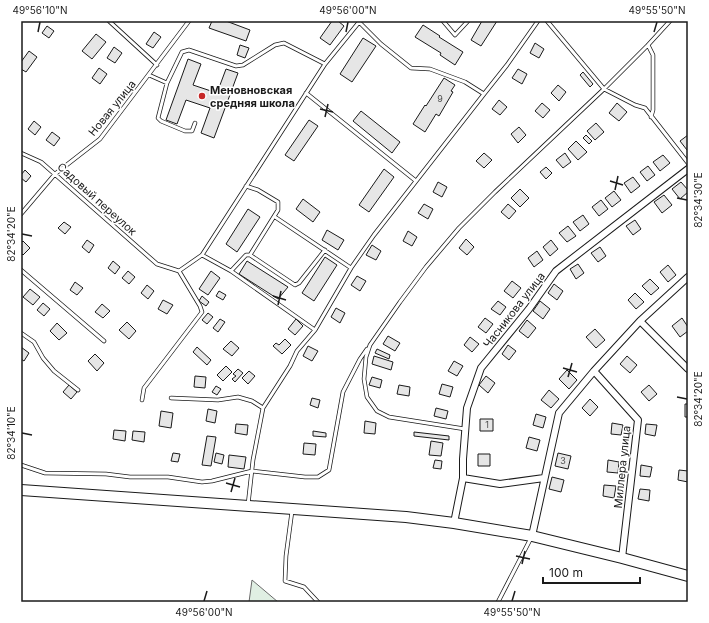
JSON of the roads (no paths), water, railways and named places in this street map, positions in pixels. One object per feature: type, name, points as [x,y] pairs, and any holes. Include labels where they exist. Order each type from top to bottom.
[{"type":"highway","points":[[21,490],[406,518],[454,523],[532,536],[688,576]]},
{"type":"street","name":"Часникова улица","points":[[454,523],[463,478],[467,408],[481,368],[529,309],[556,271],[688,169]]},
{"type":"street","points":[[532,536],[559,413],[640,320],[688,278]]},
{"type":"street","points":[[640,320],[688,369]]},
{"type":"street","name":"Миллера улица","points":[[594,371],[638,420],[622,558]]},
{"type":"street","points":[[463,478],[500,484],[544,478]]},
{"type":"lane","points":[[109,21],[157,65]]},
{"type":"lane","name":"Новая улица","points":[[21,213],[55,174],[100,139],[189,21]]},
{"type":"lane","points":[[142,400],[144,388],[202,312],[179,271],[202,255],[325,64],[359,21],[381,44],[411,68],[430,69],[464,82],[484,94]]},
{"type":"lane","points":[[443,21],[455,35],[468,21]]},
{"type":"lane","points":[[248,506],[253,460],[264,408],[290,366],[297,351],[315,330],[351,268],[374,234],[507,65],[538,21]]},
{"type":"lane","points":[[547,21],[604,89],[635,105],[646,108],[688,164]]},
{"type":"lane","points":[[21,465],[45,473],[106,474],[130,477],[168,477],[202,482],[252,471],[318,477],[329,470],[343,392],[360,359],[426,267],[460,228],[604,89],[670,21]]},
{"type":"lane","points":[[195,123],[192,131],[185,131],[160,121],[158,118],[167,82],[182,52],[189,50],[236,66],[243,65],[275,45],[284,43],[325,64]]},
{"type":"lane","points":[[648,45],[653,55],[654,110],[652,117]]},
{"type":"lane","points":[[149,75],[167,82]]},
{"type":"lane","points":[[306,93],[416,181]]},
{"type":"lane","name":"Садовый переулок","points":[[21,153],[41,162],[157,264],[179,271]]},
{"type":"lane","points":[[231,271],[246,255],[250,255],[278,210],[278,202],[258,190],[246,186]]},
{"type":"lane","points":[[275,217],[351,268]]},
{"type":"lane","points":[[250,255],[295,285],[299,283],[325,250]]},
{"type":"lane","points":[[202,255],[231,271],[315,330]]},
{"type":"lane","points":[[21,270],[104,341]]},
{"type":"lane","points":[[21,333],[34,342],[43,358],[54,371],[78,390]]},
{"type":"lane","points":[[370,345],[366,357],[364,379],[367,398],[376,411],[389,417],[465,429]]},
{"type":"lane","points":[[171,398],[218,400],[238,397],[252,401],[264,408]]},
{"type":"lane","points":[[292,510],[286,556],[285,581],[304,587],[318,602]]},
{"type":"lane","points":[[497,602],[532,536]]},
{"type":"place","name":"Меновновская средняя школа","points":[[202,96]]}]
